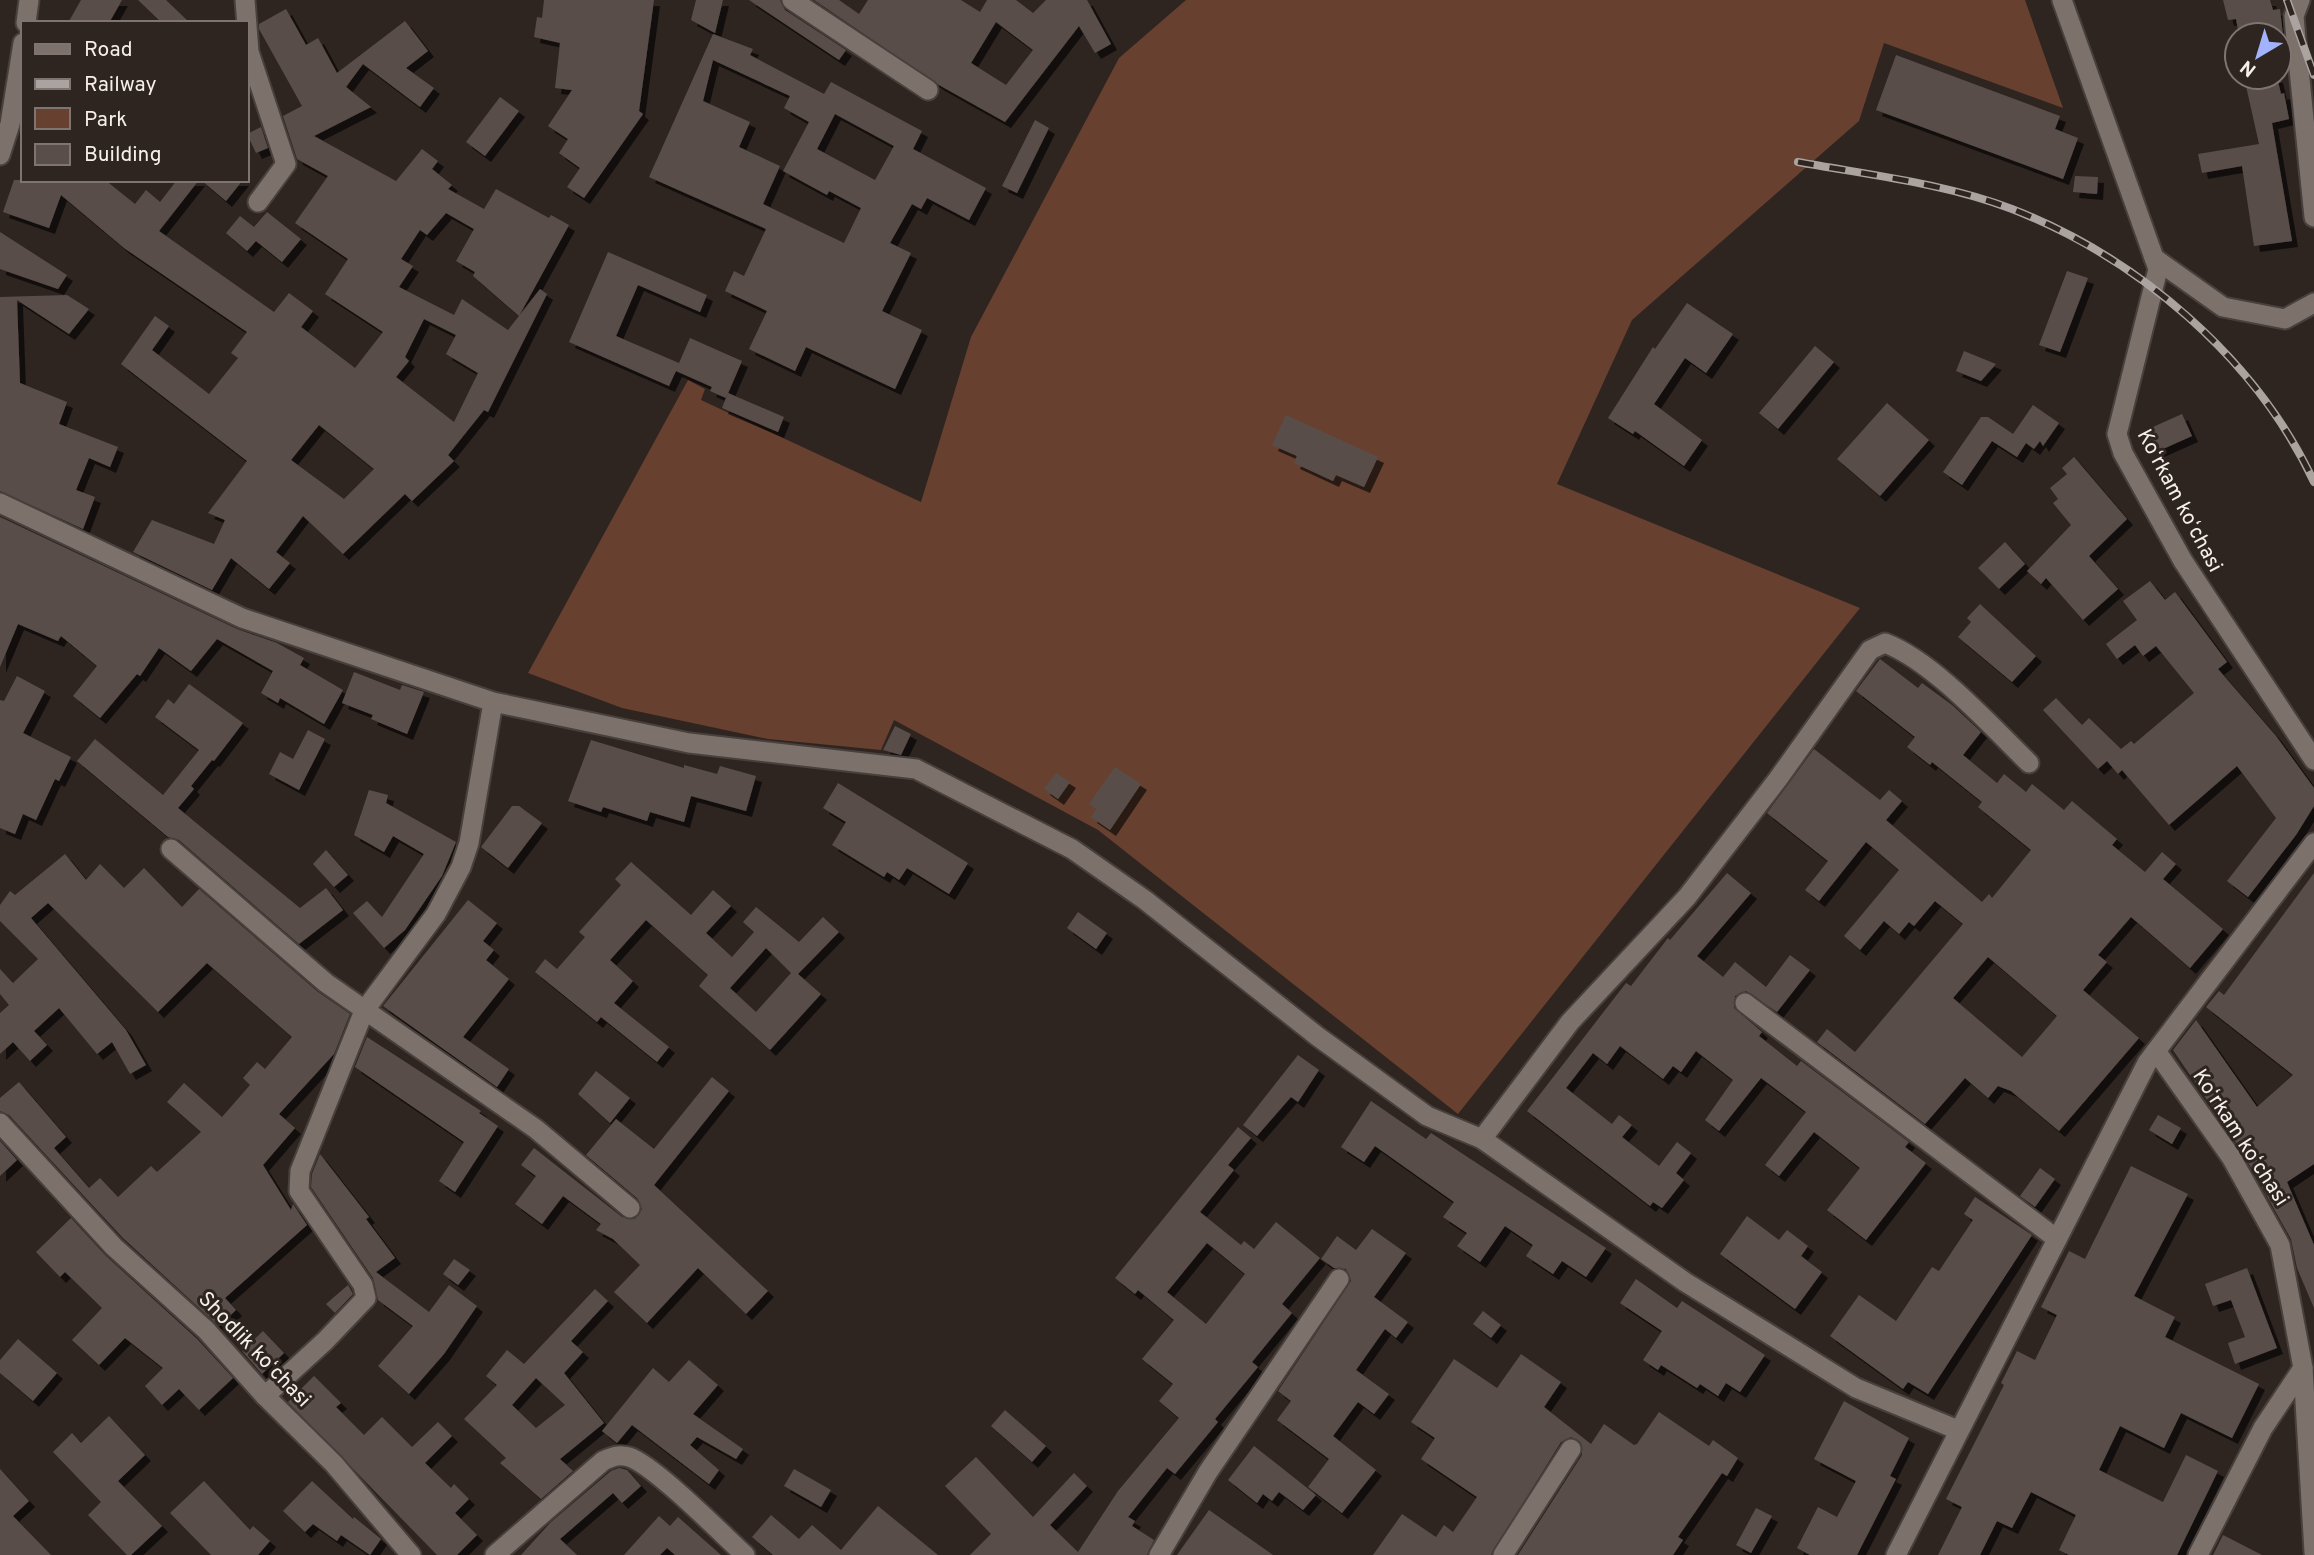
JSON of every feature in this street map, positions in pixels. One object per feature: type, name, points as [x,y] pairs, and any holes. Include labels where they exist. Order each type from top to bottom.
[{"type":"street","points":[[26,21],[29,0]]},
{"type":"street","points":[[245,0],[247,21]]},
{"type":"street","points":[[792,0],[928,90]]},
{"type":"street","name":"Koʻrkam koʻchasi","points":[[2062,0],[2158,269],[2117,434],[2123,453],[2183,561],[2314,760]]},
{"type":"street","points":[[2300,0],[2294,16],[2314,218]]},
{"type":"street","points":[[248,39],[249,52],[286,164],[258,202]]},
{"type":"street","points":[[0,155],[10,124],[21,55]]},
{"type":"street","points":[[2154,258],[2223,307],[2285,319],[2314,303]]},
{"type":"street","points":[[0,503],[242,618],[493,702],[689,743],[916,769],[1072,849],[1145,900],[1317,1036],[1427,1116],[1482,1139],[1685,1282],[1856,1388],[1958,1430]]},
{"type":"street","points":[[1482,1139],[1570,1022],[1687,897],[1778,779],[1870,649],[1885,643],[1912,657],[1981,716],[2029,763]]},
{"type":"street","points":[[265,1396],[325,1341],[366,1298],[363,1285],[299,1191],[300,1171],[364,1011],[436,914],[461,867],[470,844],[493,702]]},
{"type":"street","points":[[1896,1555],[1958,1430],[2156,1051],[2314,843]]},
{"type":"street","points":[[171,849],[326,984],[536,1129],[630,1208]]},
{"type":"street","points":[[1745,1003],[2057,1239]]},
{"type":"street","name":"Koʻrkam koʻchasi","points":[[2156,1051],[2231,1157],[2280,1245],[2303,1368],[2314,1552]]},
{"type":"street","name":"Shodlik koʻchasi","points":[[0,1123],[114,1247],[206,1330],[265,1396],[334,1464],[411,1555]]},
{"type":"street","points":[[1159,1555],[1208,1472],[1339,1279]]},
{"type":"street","points":[[2198,1555],[2263,1428],[2303,1368]]},
{"type":"street","points":[[1503,1555],[1571,1449]]},
{"type":"street","points":[[495,1555],[603,1461],[617,1455],[631,1458],[654,1473],[745,1555]]},
{"type":"green space","points":[[1186,0],[2025,0],[2063,108],[1884,43],[1859,121],[1632,320],[1557,484],[1860,608],[1458,1114],[1098,830],[894,720],[881,750],[768,739],[622,708],[528,673],[688,380],[705,389],[701,400],[921,502],[971,337],[1119,58]]},
{"type":"building","points":[[81,0],[122,0],[110,21],[69,21]]},
{"type":"building","points":[[138,0],[166,0],[188,21],[160,21]]},
{"type":"building","points":[[544,0],[654,0],[639,111],[643,114],[584,198],[567,187],[580,168],[559,153],[568,139],[548,126],[572,90],[555,88],[560,43],[534,37],[537,17],[542,18]]},
{"type":"building","points":[[696,0],[723,0],[715,33],[691,20]]},
{"type":"building","points":[[749,0],[780,0],[785,10],[846,50],[839,60]]},
{"type":"building","points":[[814,0],[839,0],[859,14],[868,0],[961,0],[980,12],[987,0],[1016,0],[1033,13],[1046,0],[1087,0],[1111,44],[1095,53],[1079,26],[1005,122],[939,85]],"holes":[[[996,22],[1033,50],[1006,85],[971,63]]]},
{"type":"building","points":[[2223,0],[2270,0],[2273,10],[2280,9],[2281,21],[2236,19],[2228,20]]},
{"type":"building","points":[[286,9],[306,45],[318,38],[337,73],[405,21],[428,51],[406,68],[434,88],[420,107],[363,64],[346,87],[371,107],[314,136],[396,181],[422,149],[438,161],[432,169],[452,185],[448,189],[484,209],[496,189],[549,218],[551,215],[569,225],[519,316],[540,289],[547,294],[488,412],[484,410],[448,455],[454,461],[412,501],[405,494],[343,554],[303,516],[276,552],[290,563],[269,589],[231,558],[212,590],[133,552],[152,520],[214,544],[225,520],[208,513],[247,461],[121,364],[155,316],[169,326],[152,350],[209,394],[238,358],[231,353],[247,332],[124,248],[61,195],[49,228],[3,212],[14,180],[108,182],[135,204],[146,190],[160,202],[175,182],[197,182],[159,231],[274,312],[289,293],[313,311],[301,327],[355,368],[383,332],[325,294],[348,259],[295,223],[328,176],[297,159],[283,116],[302,106],[259,29],[259,24]],"holes":[[[446,213],[474,229],[456,261],[475,272],[473,276],[519,316],[508,330],[462,299],[454,315],[399,287],[413,266],[401,259],[420,230],[427,235]],[[424,319],[456,335],[446,354],[478,373],[454,422],[396,377],[409,361],[405,357]],[[319,425],[374,469],[344,499],[291,460]]]},
{"type":"building","points":[[713,34],[753,49],[750,55],[824,94],[831,82],[922,131],[913,149],[986,188],[969,220],[927,198],[921,209],[912,204],[890,243],[911,253],[882,311],[922,330],[895,389],[806,347],[795,371],[749,349],[767,311],[725,291],[734,271],[744,276],[766,229],[649,177]],"holes":[[[713,60],[790,96],[784,108],[809,122],[783,171],[827,195],[829,191],[861,208],[844,243],[763,204],[780,166],[739,147],[750,122],[703,101]],[[835,114],[894,146],[875,180],[817,149]]]},
{"type":"building","points":[[1896,55],[2060,116],[2055,129],[2078,138],[2063,179],[1876,110]]},
{"type":"building","points":[[2247,91],[2280,91],[2281,94],[2284,93],[2289,119],[2272,123],[2292,241],[2254,246],[2242,166],[2202,173],[2198,154],[2259,144]]},
{"type":"building","points":[[500,97],[519,111],[485,156],[466,142]]},
{"type":"building","points":[[1035,120],[1049,128],[1017,193],[1002,186]]},
{"type":"building","points":[[261,127],[268,148],[256,153],[248,134]]},
{"type":"building","points":[[2075,176],[2098,177],[2097,194],[2073,192]]},
{"type":"building","points":[[203,182],[241,182],[226,201]]},
{"type":"building","points":[[267,212],[301,239],[282,262],[256,241],[247,251],[226,233],[240,216],[254,227]]},
{"type":"building","points":[[0,232],[67,275],[58,289],[0,269]]},
{"type":"building","points":[[608,252],[707,295],[700,312],[638,285],[616,336],[679,363],[690,338],[742,361],[726,398],[710,391],[712,387],[676,371],[669,386],[569,342]]},
{"type":"building","points":[[2067,271],[2088,278],[2060,352],[2039,345]]},
{"type":"building","points":[[67,295],[89,309],[69,334],[17,300],[20,383],[67,402],[59,424],[118,447],[110,467],[89,458],[76,490],[95,497],[83,529],[0,491],[0,297]]},
{"type":"building","points":[[1687,303],[1733,334],[1706,373],[1685,358],[1654,404],[1702,440],[1684,466],[1635,431],[1633,434],[1608,418],[1653,347],[1655,349]]},
{"type":"building","points":[[1815,346],[1834,362],[1778,429],[1759,413]]},
{"type":"building","points":[[1964,351],[1996,364],[1981,381],[1956,371]]},
{"type":"building","points":[[728,393],[784,417],[778,432],[722,408]]},
{"type":"building","points":[[1887,403],[1929,440],[1880,496],[1837,459]]},
{"type":"building","points":[[2033,405],[2059,423],[2043,446],[2040,441],[2034,449],[2026,443],[2017,457],[1992,441],[1962,485],[1943,472],[1981,417],[1988,417],[2013,434]]},
{"type":"building","points":[[2182,414],[2192,436],[2154,453],[2144,431]]},
{"type":"building","points":[[1286,415],[1378,457],[1364,487],[1336,475],[1333,481],[1294,463],[1297,456],[1272,445]]},
{"type":"building","points":[[2074,457],[2127,519],[2089,556],[2118,589],[2083,620],[2046,578],[2041,584],[2027,571],[2071,525],[2053,503],[2058,499],[2050,488],[2067,474],[2062,468]]},
{"type":"building","points":[[0,517],[237,629],[277,643],[304,658],[300,665],[343,690],[324,724],[280,698],[278,703],[261,693],[273,671],[217,639],[191,671],[159,648],[140,676],[137,674],[100,718],[73,696],[97,666],[61,636],[58,641],[18,624],[0,667]]},
{"type":"building","points":[[2005,542],[2025,564],[1999,589],[1978,568]]},
{"type":"building","points":[[2150,581],[2165,600],[2175,592],[2227,662],[2218,669],[2276,736],[2314,788],[2314,806],[2296,835],[2248,897],[2227,881],[2276,818],[2237,766],[2169,825],[2122,770],[2118,774],[2107,761],[2098,769],[2043,710],[2056,698],[2082,725],[2089,718],[2121,749],[2131,741],[2134,744],[2194,693],[2156,646],[2143,656],[2135,645],[2117,659],[2106,644],[2137,620],[2123,601]]},
{"type":"building","points":[[1980,604],[2036,656],[2012,682],[1958,637],[1971,622],[1967,618]]},
{"type":"building","points":[[1880,659],[1918,688],[1922,683],[1952,705],[1981,732],[1963,755],[1997,783],[2004,774],[2026,792],[2032,784],[2064,810],[2072,801],[2117,839],[2112,845],[2145,872],[2162,852],[2176,864],[2163,879],[2223,929],[2190,968],[2131,917],[2098,955],[2107,962],[2083,990],[2139,1038],[2059,1131],[2011,1091],[1998,1086],[1988,1098],[1965,1078],[1925,1124],[1817,1042],[1827,1029],[1855,1052],[1963,924],[1935,901],[1914,926],[1909,922],[1899,934],[1884,921],[1860,950],[1844,936],[1899,870],[1866,842],[1819,901],[1805,890],[1828,861],[1767,813],[1814,749],[1880,800],[1889,790],[1902,801],[1886,820],[1982,902],[1989,894],[1992,898],[2031,850],[1978,807],[1982,802],[1932,762],[1930,765],[1907,747],[1915,737],[1856,691]],"holes":[[[1988,957],[2057,1016],[2022,1057],[1953,998]]]},
{"type":"building","points":[[354,672],[400,690],[402,685],[424,692],[407,734],[371,719],[373,715],[342,703]]},
{"type":"building","points":[[17,676],[45,691],[23,733],[71,757],[59,781],[55,779],[36,820],[23,814],[15,834],[0,828],[0,700],[4,701]]},
{"type":"building","points":[[189,684],[243,723],[191,786],[194,789],[178,808],[300,908],[326,888],[343,910],[299,944],[179,840],[168,837],[77,761],[95,739],[163,795],[199,750],[155,717],[168,699],[174,704]]},
{"type":"building","points":[[895,726],[911,734],[901,755],[883,750]]},
{"type":"building","points":[[308,730],[325,739],[299,790],[269,774],[280,752],[293,759]]},
{"type":"building","points":[[591,740],[684,768],[684,765],[717,774],[720,766],[756,776],[746,811],[691,796],[684,822],[650,812],[647,821],[603,807],[601,812],[568,801]]},
{"type":"building","points":[[1115,767],[1141,784],[1110,830],[1091,817],[1096,809],[1089,804]]},
{"type":"building","points":[[1056,773],[1070,782],[1058,799],[1044,789]]},
{"type":"building","points":[[838,783],[968,863],[949,894],[907,868],[899,880],[887,872],[884,877],[832,845],[846,822],[823,808]]},
{"type":"building","points":[[369,790],[388,795],[386,803],[456,842],[442,876],[405,930],[384,948],[353,913],[367,901],[382,917],[424,854],[393,836],[384,852],[354,835]]},
{"type":"building","points":[[512,806],[519,806],[542,823],[508,868],[481,847]]},
{"type":"building","points":[[326,850],[348,875],[334,887],[313,864]]},
{"type":"building","points":[[65,854],[86,880],[100,864],[124,888],[144,868],[182,907],[199,889],[318,992],[350,1014],[334,1054],[279,1114],[295,1128],[263,1165],[291,1210],[293,1204],[307,1225],[225,1298],[236,1310],[219,1326],[123,1238],[9,1115],[0,1111],[0,1098],[19,1082],[66,1137],[54,1148],[89,1188],[100,1178],[118,1197],[151,1166],[157,1172],[201,1132],[167,1102],[184,1083],[222,1117],[250,1085],[243,1078],[257,1062],[265,1069],[292,1037],[207,963],[158,1012],[48,903],[31,918],[126,1030],[146,1065],[130,1074],[112,1042],[97,1054],[59,1008],[34,1031],[47,1045],[30,1061],[13,1042],[0,1054],[0,1013],[9,1005],[0,994],[0,969],[13,983],[38,959],[0,921],[0,905],[10,891],[15,895]]},
{"type":"building","points":[[631,862],[691,915],[713,890],[731,906],[706,933],[732,957],[754,932],[743,922],[756,907],[799,942],[823,917],[839,932],[798,974],[821,994],[770,1050],[699,986],[708,975],[646,920],[610,960],[633,981],[614,1003],[669,1047],[657,1062],[601,1017],[597,1022],[535,972],[545,959],[557,969],[585,937],[579,932],[621,885],[615,879]],"holes":[[[766,948],[791,973],[756,1012],[730,988]]]},
{"type":"building","points":[[1727,873],[1751,893],[1697,956],[1723,977],[1735,962],[1766,987],[1790,955],[1810,970],[1777,1012],[1746,991],[1735,996],[1734,1008],[1762,1032],[1759,1036],[1797,1066],[1801,1061],[1909,1142],[1905,1147],[1926,1163],[1866,1240],[1827,1210],[1860,1168],[1814,1132],[1779,1176],[1765,1165],[1806,1112],[1761,1078],[1719,1131],[1705,1120],[1733,1080],[1696,1051],[1681,1072],[1673,1066],[1663,1079],[1620,1046],[1607,1064],[1593,1053],[1566,1088],[1612,1124],[1619,1115],[1632,1125],[1622,1137],[1659,1166],[1677,1142],[1691,1153],[1676,1173],[1684,1180],[1662,1208],[1653,1202],[1650,1206],[1527,1111],[1626,983],[1631,986],[1668,938],[1670,940]]},
{"type":"building","points":[[2314,873],[2314,1164],[2287,1182],[2314,1245],[2314,1308],[2297,1268],[2291,1239],[2241,1150],[2173,1050],[2196,1020],[2257,1107],[2293,1075],[2206,1007],[2219,991],[2224,995]]},
{"type":"building","points":[[468,900],[497,923],[483,941],[494,950],[486,960],[509,979],[463,1037],[509,1069],[497,1087],[383,1006]]},
{"type":"building","points":[[1078,912],[1107,933],[1096,949],[1067,928]]},
{"type":"building","points":[[367,1037],[481,1111],[479,1113],[498,1126],[455,1192],[439,1181],[464,1142],[355,1067]]},
{"type":"building","points":[[1298,1055],[1319,1070],[1298,1102],[1291,1097],[1257,1136],[1243,1125]]},
{"type":"building","points":[[596,1071],[630,1098],[610,1123],[578,1094]]},
{"type":"building","points":[[712,1077],[729,1091],[654,1185],[768,1291],[746,1314],[698,1268],[647,1323],[614,1292],[640,1265],[613,1239],[596,1230],[601,1224],[563,1196],[542,1224],[515,1204],[536,1176],[521,1165],[534,1148],[622,1217],[635,1219],[642,1209],[638,1199],[586,1155],[616,1119],[654,1149]]},
{"type":"building","points":[[1371,1101],[1426,1139],[1431,1133],[1606,1248],[1586,1277],[1562,1261],[1553,1274],[1526,1256],[1533,1245],[1505,1226],[1480,1262],[1457,1246],[1467,1233],[1443,1217],[1454,1202],[1375,1146],[1364,1162],[1341,1147]]},
{"type":"building","points":[[2158,1115],[2181,1128],[2172,1144],[2149,1130]]},
{"type":"building","points":[[1238,1127],[1251,1138],[1228,1165],[1234,1170],[1200,1212],[1241,1245],[1244,1241],[1254,1249],[1276,1222],[1320,1258],[1282,1304],[1292,1313],[1252,1362],[1258,1367],[1215,1419],[1218,1422],[1175,1474],[1167,1468],[1128,1517],[1135,1521],[1132,1526],[1154,1540],[1147,1555],[970,1555],[991,1534],[945,1486],[976,1457],[1033,1517],[1074,1473],[1087,1486],[1050,1525],[1078,1552],[1118,1491],[1179,1418],[1159,1401],[1173,1384],[1142,1359],[1174,1320],[1138,1290],[1135,1294],[1115,1278]],"holes":[[[1207,1243],[1245,1274],[1206,1324],[1167,1292]]]},
{"type":"building","points":[[0,1141],[17,1160],[0,1176]]},
{"type":"building","points":[[320,1154],[369,1217],[366,1219],[395,1258],[376,1272],[429,1312],[449,1285],[477,1306],[444,1354],[409,1394],[378,1366],[413,1326],[378,1300],[373,1278],[311,1187],[312,1174]]},
{"type":"building","points":[[2131,1166],[2188,1194],[2134,1296],[2175,1317],[2165,1337],[2259,1384],[2232,1438],[2181,1413],[2164,1448],[2120,1426],[2099,1470],[2163,1502],[2186,1455],[2218,1471],[2177,1555],[2069,1555],[2059,1550],[2076,1515],[2031,1492],[2012,1528],[1997,1521],[1980,1555],[1938,1555],[1962,1507],[1946,1499],[2004,1385],[2001,1383],[2017,1351],[2035,1360],[2057,1315],[2041,1307],[2069,1251],[2085,1259]]},
{"type":"building","points":[[2040,1168],[2055,1179],[2035,1207],[2020,1196]]},
{"type":"building","points":[[1975,1197],[2032,1235],[1928,1394],[1908,1382],[1903,1389],[1830,1336],[1859,1295],[1896,1321],[1932,1267],[1939,1271],[1973,1220],[1964,1214]]},
{"type":"building","points":[[1747,1216],[1779,1240],[1787,1230],[1808,1246],[1801,1256],[1822,1272],[1795,1309],[1720,1254]]},
{"type":"building","points":[[71,1218],[106,1256],[197,1339],[233,1378],[199,1410],[179,1389],[162,1405],[145,1386],[163,1368],[125,1338],[99,1365],[72,1340],[102,1308],[65,1272],[60,1277],[36,1252]]},
{"type":"building","points":[[1372,1229],[1406,1253],[1374,1297],[1408,1322],[1396,1338],[1385,1329],[1356,1370],[1389,1394],[1374,1414],[1358,1402],[1333,1436],[1376,1470],[1342,1513],[1308,1487],[1329,1459],[1277,1420],[1291,1401],[1278,1391],[1351,1281],[1346,1269],[1334,1268],[1321,1259],[1337,1236],[1356,1250]]},
{"type":"building","points":[[454,1259],[470,1270],[458,1285],[443,1274]]},
{"type":"building","points":[[2247,1268],[2277,1348],[2235,1364],[2228,1343],[2245,1337],[2231,1300],[2213,1306],[2205,1284]]},
{"type":"building","points":[[1636,1279],[1677,1308],[1682,1301],[1765,1355],[1740,1392],[1726,1383],[1718,1396],[1700,1384],[1697,1388],[1661,1365],[1658,1370],[1643,1360],[1662,1331],[1620,1303]]},
{"type":"building","points":[[348,1285],[353,1294],[335,1313],[326,1304]]},
{"type":"building","points":[[595,1289],[608,1301],[571,1341],[583,1352],[564,1373],[604,1423],[560,1459],[573,1471],[541,1499],[500,1463],[506,1458],[464,1419],[497,1385],[486,1376],[507,1350],[524,1364]],"holes":[[[536,1378],[565,1405],[536,1428],[512,1405]]]},
{"type":"building","points":[[1483,1311],[1501,1325],[1491,1338],[1473,1324]]},
{"type":"building","points":[[263,1331],[284,1353],[262,1374],[242,1351]]},
{"type":"building","points":[[18,1339],[57,1373],[33,1401],[0,1373],[0,1360]]},
{"type":"building","points":[[1521,1354],[1561,1382],[1544,1407],[1591,1444],[1604,1424],[1634,1445],[1637,1444],[1659,1412],[1709,1446],[1713,1440],[1738,1458],[1727,1476],[1722,1473],[1678,1537],[1683,1540],[1673,1555],[1518,1555],[1582,1455],[1581,1443],[1571,1437],[1561,1442],[1491,1555],[1373,1555],[1402,1514],[1436,1537],[1444,1525],[1453,1532],[1477,1497],[1421,1459],[1435,1438],[1411,1422],[1454,1359],[1497,1388]]},
{"type":"building","points":[[689,1360],[718,1385],[693,1414],[743,1449],[736,1459],[697,1437],[690,1445],[719,1470],[709,1484],[632,1425],[617,1443],[602,1431],[653,1368],[669,1382]]},
{"type":"building","points":[[314,1376],[341,1403],[336,1407],[364,1435],[382,1417],[412,1447],[438,1422],[452,1436],[425,1463],[451,1488],[454,1484],[469,1499],[455,1513],[477,1535],[457,1555],[437,1555],[288,1402]]},
{"type":"building","points":[[1844,1401],[1909,1438],[1890,1476],[1896,1479],[1857,1555],[1810,1555],[1797,1548],[1818,1507],[1837,1517],[1856,1481],[1814,1459]]},
{"type":"building","points":[[1005,1410],[1046,1446],[1032,1462],[991,1426]]},
{"type":"building","points":[[109,1416],[145,1455],[118,1481],[162,1526],[131,1555],[127,1555],[88,1515],[101,1502],[53,1452],[72,1433],[81,1443]]},
{"type":"building","points":[[1254,1446],[1316,1495],[1303,1510],[1279,1492],[1272,1501],[1263,1494],[1257,1503],[1228,1480]]},
{"type":"building","points":[[619,1468],[627,1470],[641,1486],[622,1503],[613,1493],[560,1539],[577,1555],[521,1555],[551,1522],[611,1471]]},
{"type":"building","points":[[0,1469],[29,1501],[13,1516],[51,1555],[0,1555]]},
{"type":"building","points":[[794,1469],[831,1490],[821,1507],[784,1486]]},
{"type":"building","points":[[204,1481],[250,1530],[253,1526],[270,1541],[258,1555],[211,1555],[170,1513]]},
{"type":"building","points":[[312,1481],[353,1519],[354,1517],[381,1539],[370,1555],[341,1535],[337,1541],[313,1524],[305,1532],[283,1511]]},
{"type":"building","points":[[878,1506],[938,1555],[773,1555],[752,1537],[771,1515],[799,1539],[812,1525],[841,1550]]},
{"type":"building","points":[[1756,1508],[1772,1516],[1751,1553],[1736,1545]]},
{"type":"building","points":[[1209,1510],[1273,1555],[1177,1555]]},
{"type":"building","points":[[659,1516],[670,1526],[678,1517],[721,1555],[675,1555],[667,1548],[660,1555],[624,1555]]},
{"type":"building","points":[[2223,1535],[2262,1555],[2213,1555]]},
{"type":"railway","points":[[2287,0],[2314,75]]},
{"type":"railway","points":[[1798,162],[1906,181],[1986,200],[2059,230],[2104,255],[2148,284],[2188,317],[2226,354],[2260,394],[2290,437],[2314,482]]}]
